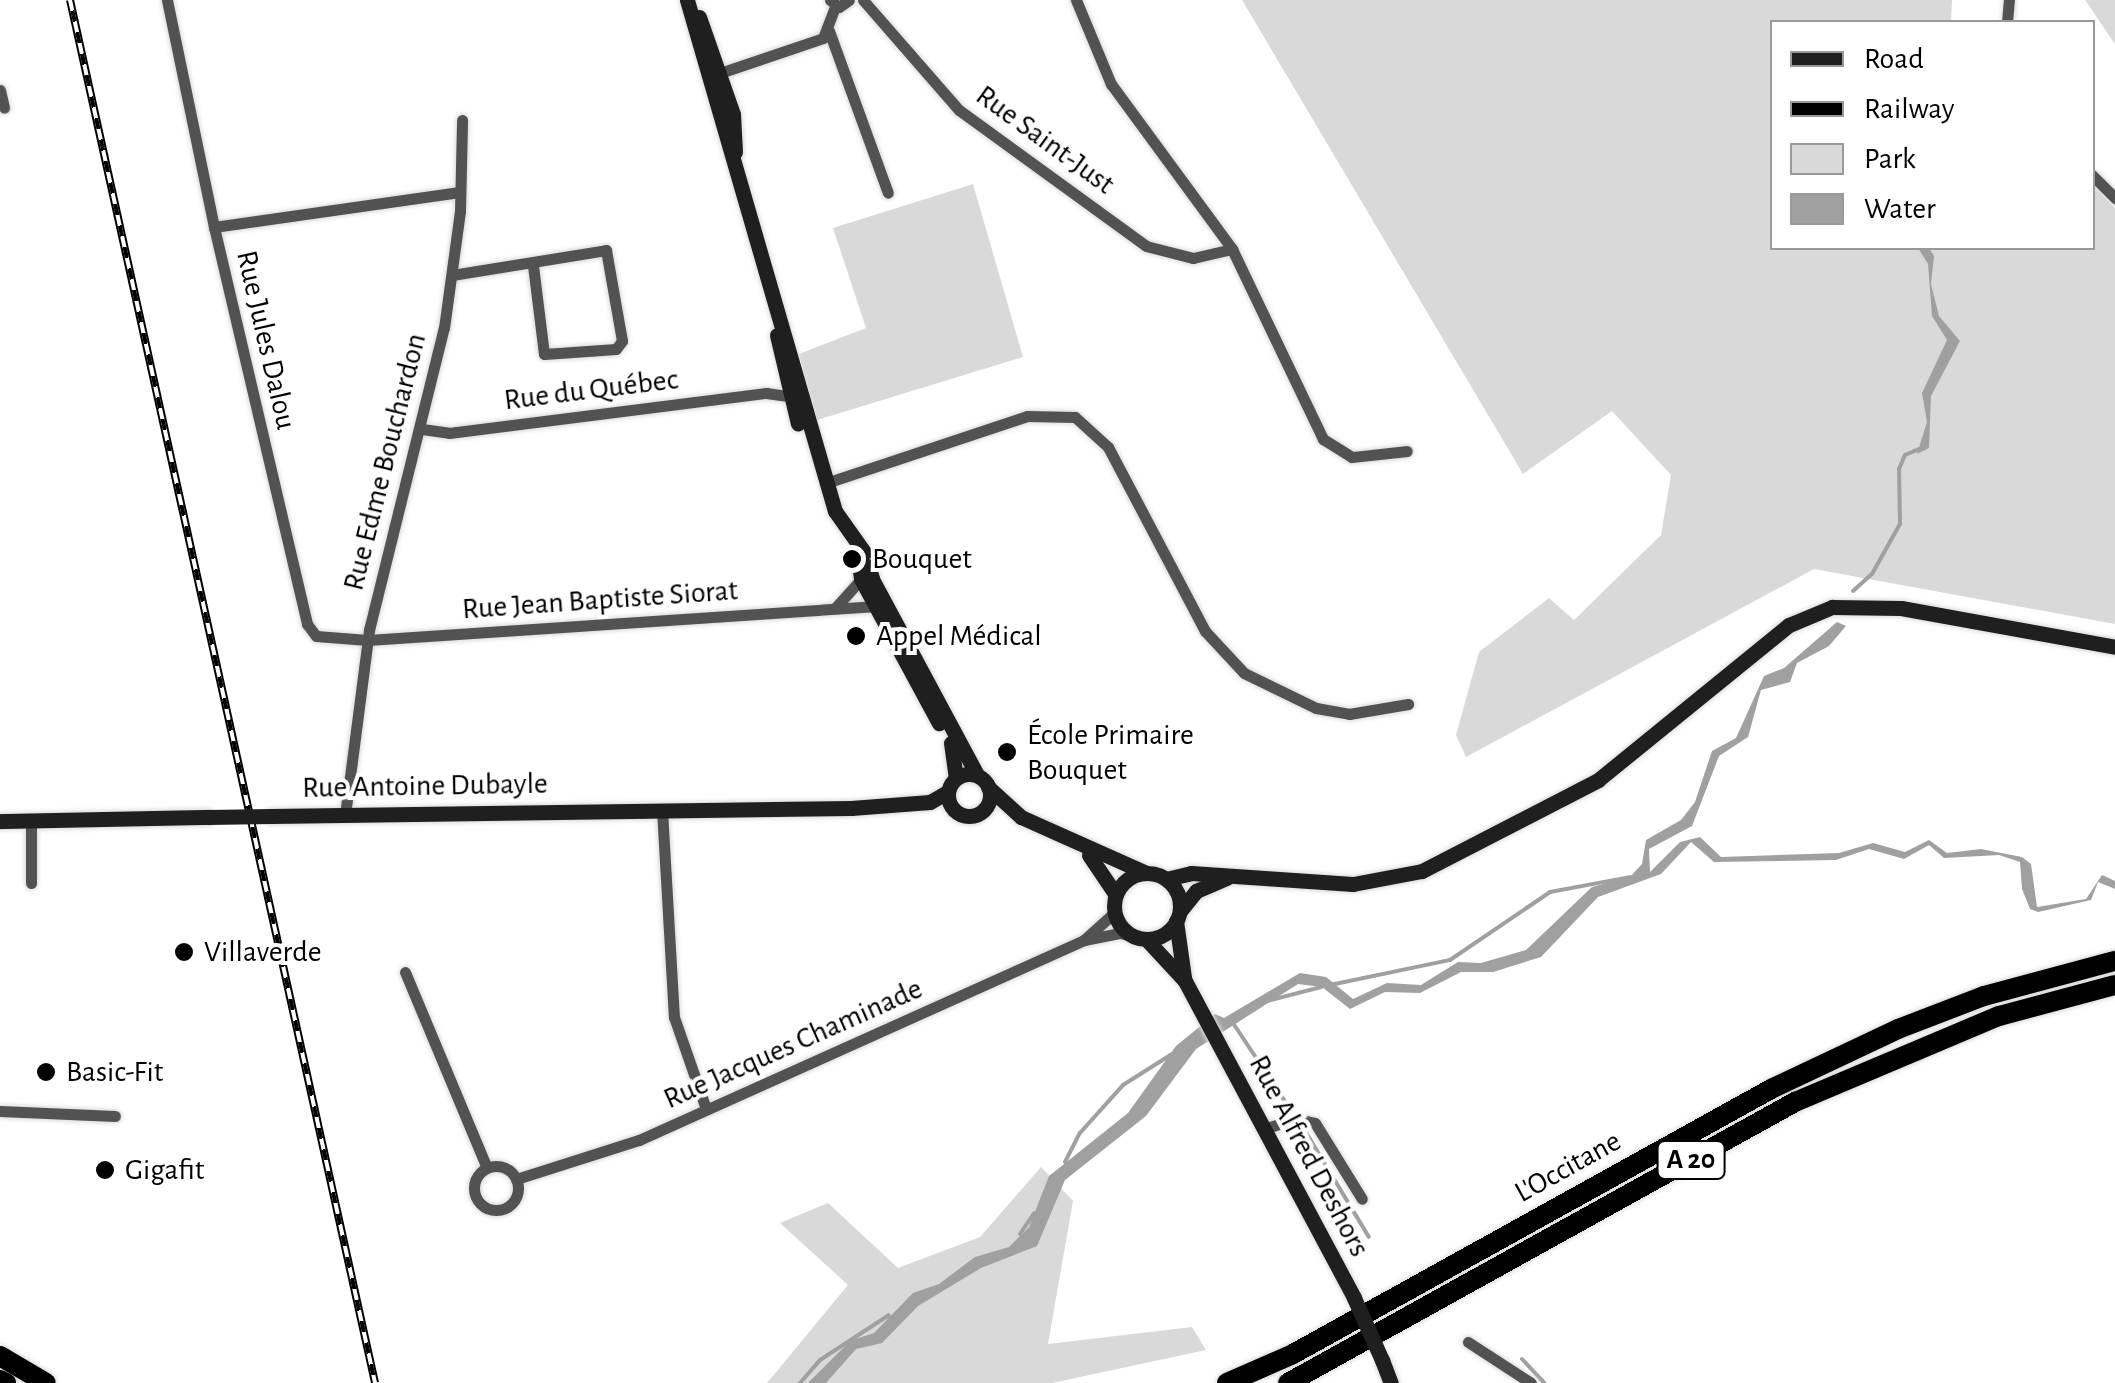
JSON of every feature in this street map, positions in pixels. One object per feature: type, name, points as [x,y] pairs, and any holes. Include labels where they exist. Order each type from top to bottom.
[{"type":"highway","name":"L'Occitane","points":[[1227,1383],[1292,1354],[1834,1059],[1984,996],[2115,960]]},
{"type":"highway","name":"L'Occitane","points":[[1288,1383],[1795,1102],[1999,1016],[2115,986]]},
{"type":"highway","points":[[0,1356],[46,1383]]},
{"type":"main road","points":[[688,0],[718,74]]},
{"type":"main road","points":[[698,0],[806,449],[826,477],[835,511],[858,548],[953,745],[952,785],[968,814],[987,806],[983,781]]},
{"type":"main road","points":[[858,548],[861,579],[906,650]]},
{"type":"main road","points":[[933,702],[983,781],[1021,817],[1084,848],[1166,879],[1191,872],[1353,884],[1422,870],[1476,848],[1598,780],[1789,625],[1832,607],[1901,608],[2115,648]]},
{"type":"main road","name":"Rue Antoine Dubayle","points":[[851,808],[930,802],[952,785],[983,781]]},
{"type":"main road","name":"Rue Antoine Dubayle","points":[[0,821],[851,808],[1021,817]]},
{"type":"main road","points":[[1084,848],[1116,895]]},
{"type":"main road","points":[[1146,873],[1128,879],[1116,895],[1115,912],[1185,980]]},
{"type":"main road","points":[[1142,938],[1178,916],[1196,891],[1230,876]]},
{"type":"main road","points":[[1166,879],[1177,893],[1185,980]]},
{"type":"main road","name":"Rue Alfred Deshors","points":[[1185,980],[1354,1298],[1391,1383]]},
{"type":"street","name":"Rue Jules Dalou","points":[[168,0],[214,227],[308,624],[316,636],[368,640]]},
{"type":"street","points":[[849,0],[832,3],[829,31],[888,193]]},
{"type":"street","name":"Rue Saint-Just","points":[[863,0],[959,110],[1146,246],[1192,258],[1232,249]]},
{"type":"street","points":[[1076,0],[1111,84],[1232,249],[1324,439],[1352,458],[1406,451]]},
{"type":"street","points":[[718,74],[814,43],[829,31]]},
{"type":"street","points":[[814,43],[840,60]]},
{"type":"street","points":[[0,90],[4,108]]},
{"type":"street","name":"Rue Edme Bouchardon","points":[[346,815],[368,640],[422,429],[452,275],[462,120]]},
{"type":"street","points":[[2095,178],[2115,198]]},
{"type":"street","points":[[214,227],[460,192]]},
{"type":"street","points":[[452,275],[532,266],[544,256],[612,255],[622,341],[616,349],[544,354],[532,266]]},
{"type":"street","points":[[766,393],[790,375]]},
{"type":"street","name":"Rue du Québec","points":[[422,429],[449,433],[766,393],[796,397]]},
{"type":"street","points":[[826,477],[1027,416],[1074,416],[1108,448],[1206,632],[1244,673],[1316,708],[1349,714],[1408,704]]},
{"type":"street","points":[[835,608],[861,579]]},
{"type":"street","name":"Rue Jean Baptiste Siorat","points":[[368,640],[877,606]]},
{"type":"street","points":[[662,810],[674,1018],[706,1108]]},
{"type":"street","points":[[31,883],[32,820]]},
{"type":"street","name":"Rue Jacques Chaminade","points":[[1084,940],[1115,912]]},
{"type":"street","name":"Rue Jacques Chaminade","points":[[516,1178],[639,1140],[1084,940],[1120,933],[1142,938]]},
{"type":"street","points":[[405,972],[487,1168]]},
{"type":"street","points":[[0,1111],[116,1116]]},
{"type":"street","points":[[1263,1129],[1296,1118],[1315,1123],[1362,1199]]},
{"type":"street","points":[[502,1167],[516,1178],[513,1202],[487,1208],[474,1189],[487,1168],[502,1167]]},
{"type":"street","points":[[1468,1342],[1531,1383]]},
{"type":"green space","points":[[1242,0],[1952,0],[1951,20],[1770,20],[1770,250],[2095,250],[2095,187],[2115,208],[2115,624],[1814,569],[1466,757],[1456,735],[1479,652],[1549,598],[1574,620],[1661,535],[1671,475],[1612,411],[1523,474]]},
{"type":"green space","points":[[2085,0],[2115,0],[2115,44]]},
{"type":"green space","points":[[973,184],[1023,357],[817,420],[799,354],[866,328],[833,228]]},
{"type":"green space","points":[[1041,1167],[1073,1201],[1048,1344],[1192,1327],[1206,1350],[1052,1383],[767,1383],[848,1285],[780,1223],[828,1203],[898,1268],[980,1237]]},
{"type":"water","points":[[1919,250],[1930,250],[1934,256],[1931,284],[1939,316],[1960,341],[1931,396],[1929,448],[1917,454],[1927,422],[1922,393],[1947,340],[1932,316],[1928,264]]},
{"type":"water","points":[[1837,622],[1846,626],[1829,646],[1797,663],[1790,682],[1761,690],[1748,737],[1719,756],[1692,826],[1649,849],[1650,872],[1680,842],[1700,837],[1721,857],[1839,853],[1873,843],[1905,852],[1929,840],[1947,853],[1981,849],[2022,857],[2031,864],[2037,907],[2086,899],[2102,875],[2115,881],[2115,889],[2098,882],[2091,900],[2038,912],[2030,909],[2022,889],[2020,862],[1999,855],[1944,858],[1929,845],[1904,859],[1869,849],[1836,860],[1714,862],[1691,842],[1661,874],[1598,897],[1541,957],[1493,972],[1461,972],[1420,993],[1385,992],[1350,1009],[1322,987],[1298,984],[1196,1049],[1146,1116],[1065,1180],[1037,1246],[981,1268],[918,1306],[882,1343],[856,1349],[826,1383],[808,1383],[850,1341],[874,1333],[913,1293],[939,1284],[975,1257],[1009,1247],[1029,1227],[1049,1176],[1128,1113],[1176,1046],[1215,1014],[1224,1018],[1300,973],[1326,977],[1353,999],[1387,983],[1421,985],[1458,962],[1481,963],[1526,950],[1592,887],[1630,877],[1642,864],[1646,840],[1681,820],[1695,802],[1712,751],[1736,738],[1764,676],[1784,668]]},
{"type":"waterway","points":[[1853,591],[1872,574],[1900,524],[1899,469],[1905,455],[1919,449]]},
{"type":"waterway","points":[[1330,985],[1450,960],[1550,892],[1630,877]]},
{"type":"waterway","points":[[1267,1001],[1321,987]]},
{"type":"waterway","points":[[1231,1020],[1286,1103]]},
{"type":"waterway","points":[[1065,1162],[1080,1133],[1123,1085],[1172,1054]]},
{"type":"waterway","points":[[1307,1134],[1369,1237]]},
{"type":"waterway","points":[[1020,1234],[1034,1213]]},
{"type":"waterway","points":[[800,1383],[820,1360],[889,1315]]},
{"type":"waterway","points":[[1522,1359],[1544,1383]]},
{"type":"railway","points":[[70,0],[375,1383]]},
{"type":"place","name":"Bouquet","points":[[852,559]]},
{"type":"place","name":"Appel Médical","points":[[856,636]]},
{"type":"place","name":"École Primaire Bouquet","points":[[1007,752]]},
{"type":"place","name":"Villaverde","points":[[184,952]]},
{"type":"place","name":"Basic-Fit","points":[[46,1072]]},
{"type":"place","name":"Gigafit","points":[[105,1170]]}]
